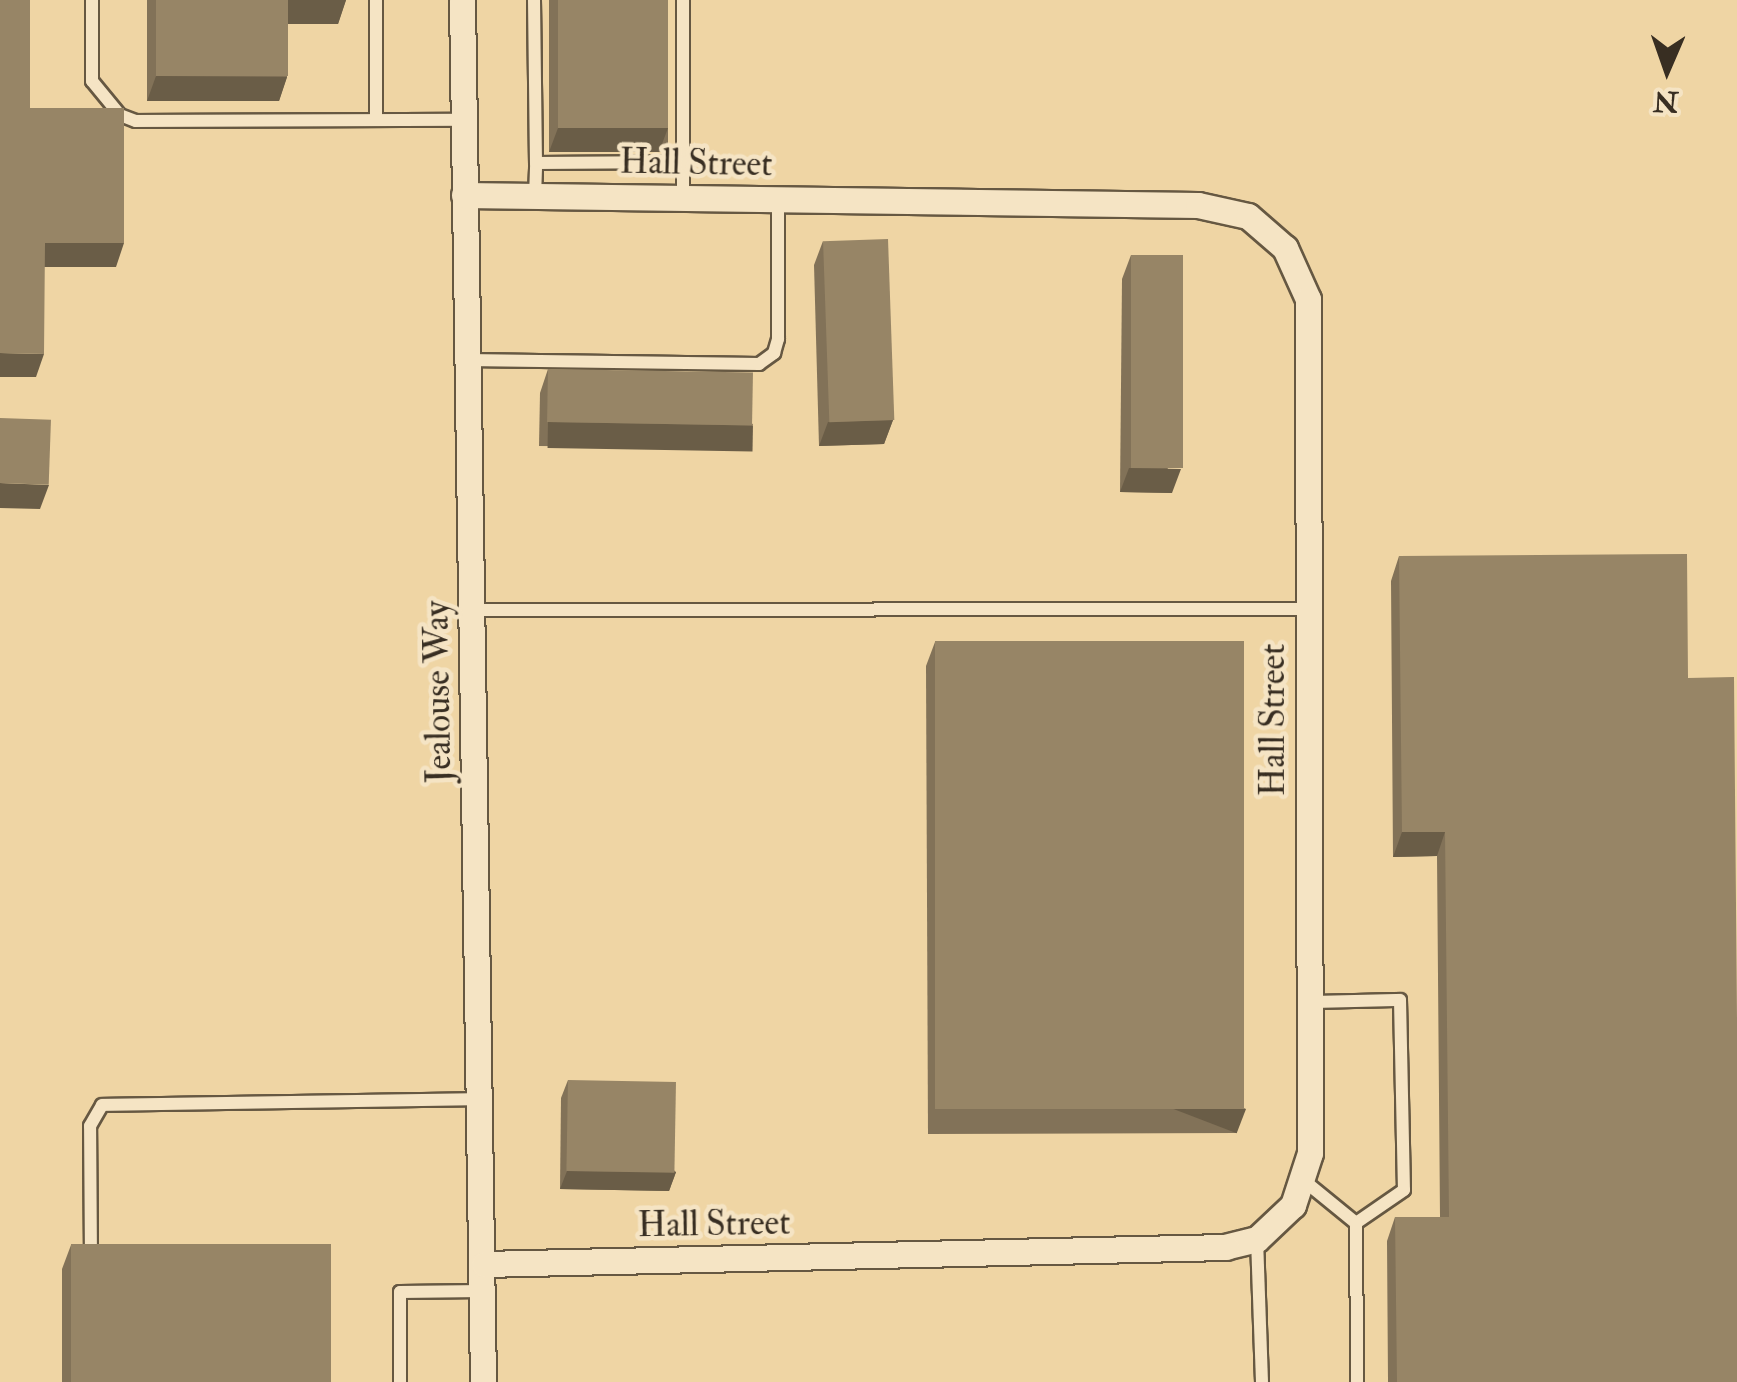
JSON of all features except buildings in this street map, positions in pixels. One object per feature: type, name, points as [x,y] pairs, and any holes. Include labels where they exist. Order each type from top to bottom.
[{"type":"street","name":"Jealouse Way","points":[[462,0],[484,1382]]},
{"type":"street","name":"Hall Street","points":[[464,195],[1198,205],[1248,216],[1285,248],[1308,299],[1310,1154],[1293,1205],[1258,1239],[1226,1246],[484,1264]]},
{"type":"lane","points":[[92,0],[92,81],[120,115],[136,121],[464,120]]},
{"type":"lane","points":[[376,0],[376,120]]},
{"type":"lane","points":[[534,0],[536,196]]},
{"type":"lane","points":[[683,0],[683,198]]},
{"type":"lane","points":[[536,163],[684,162]]},
{"type":"lane","points":[[467,360],[758,364],[774,353],[778,340],[778,200]]},
{"type":"lane","points":[[472,610],[1308,608]]},
{"type":"lane","points":[[1309,1002],[1400,1000],[1404,1190],[1356,1223]]},
{"type":"lane","points":[[91,1260],[90,1126],[102,1105],[480,1099]]},
{"type":"lane","points":[[1302,1179],[1356,1223]]},
{"type":"lane","points":[[1356,1223],[1357,1382]]},
{"type":"lane","points":[[1258,1239],[1262,1382]]},
{"type":"lane","points":[[400,1382],[400,1292],[484,1291]]}]
